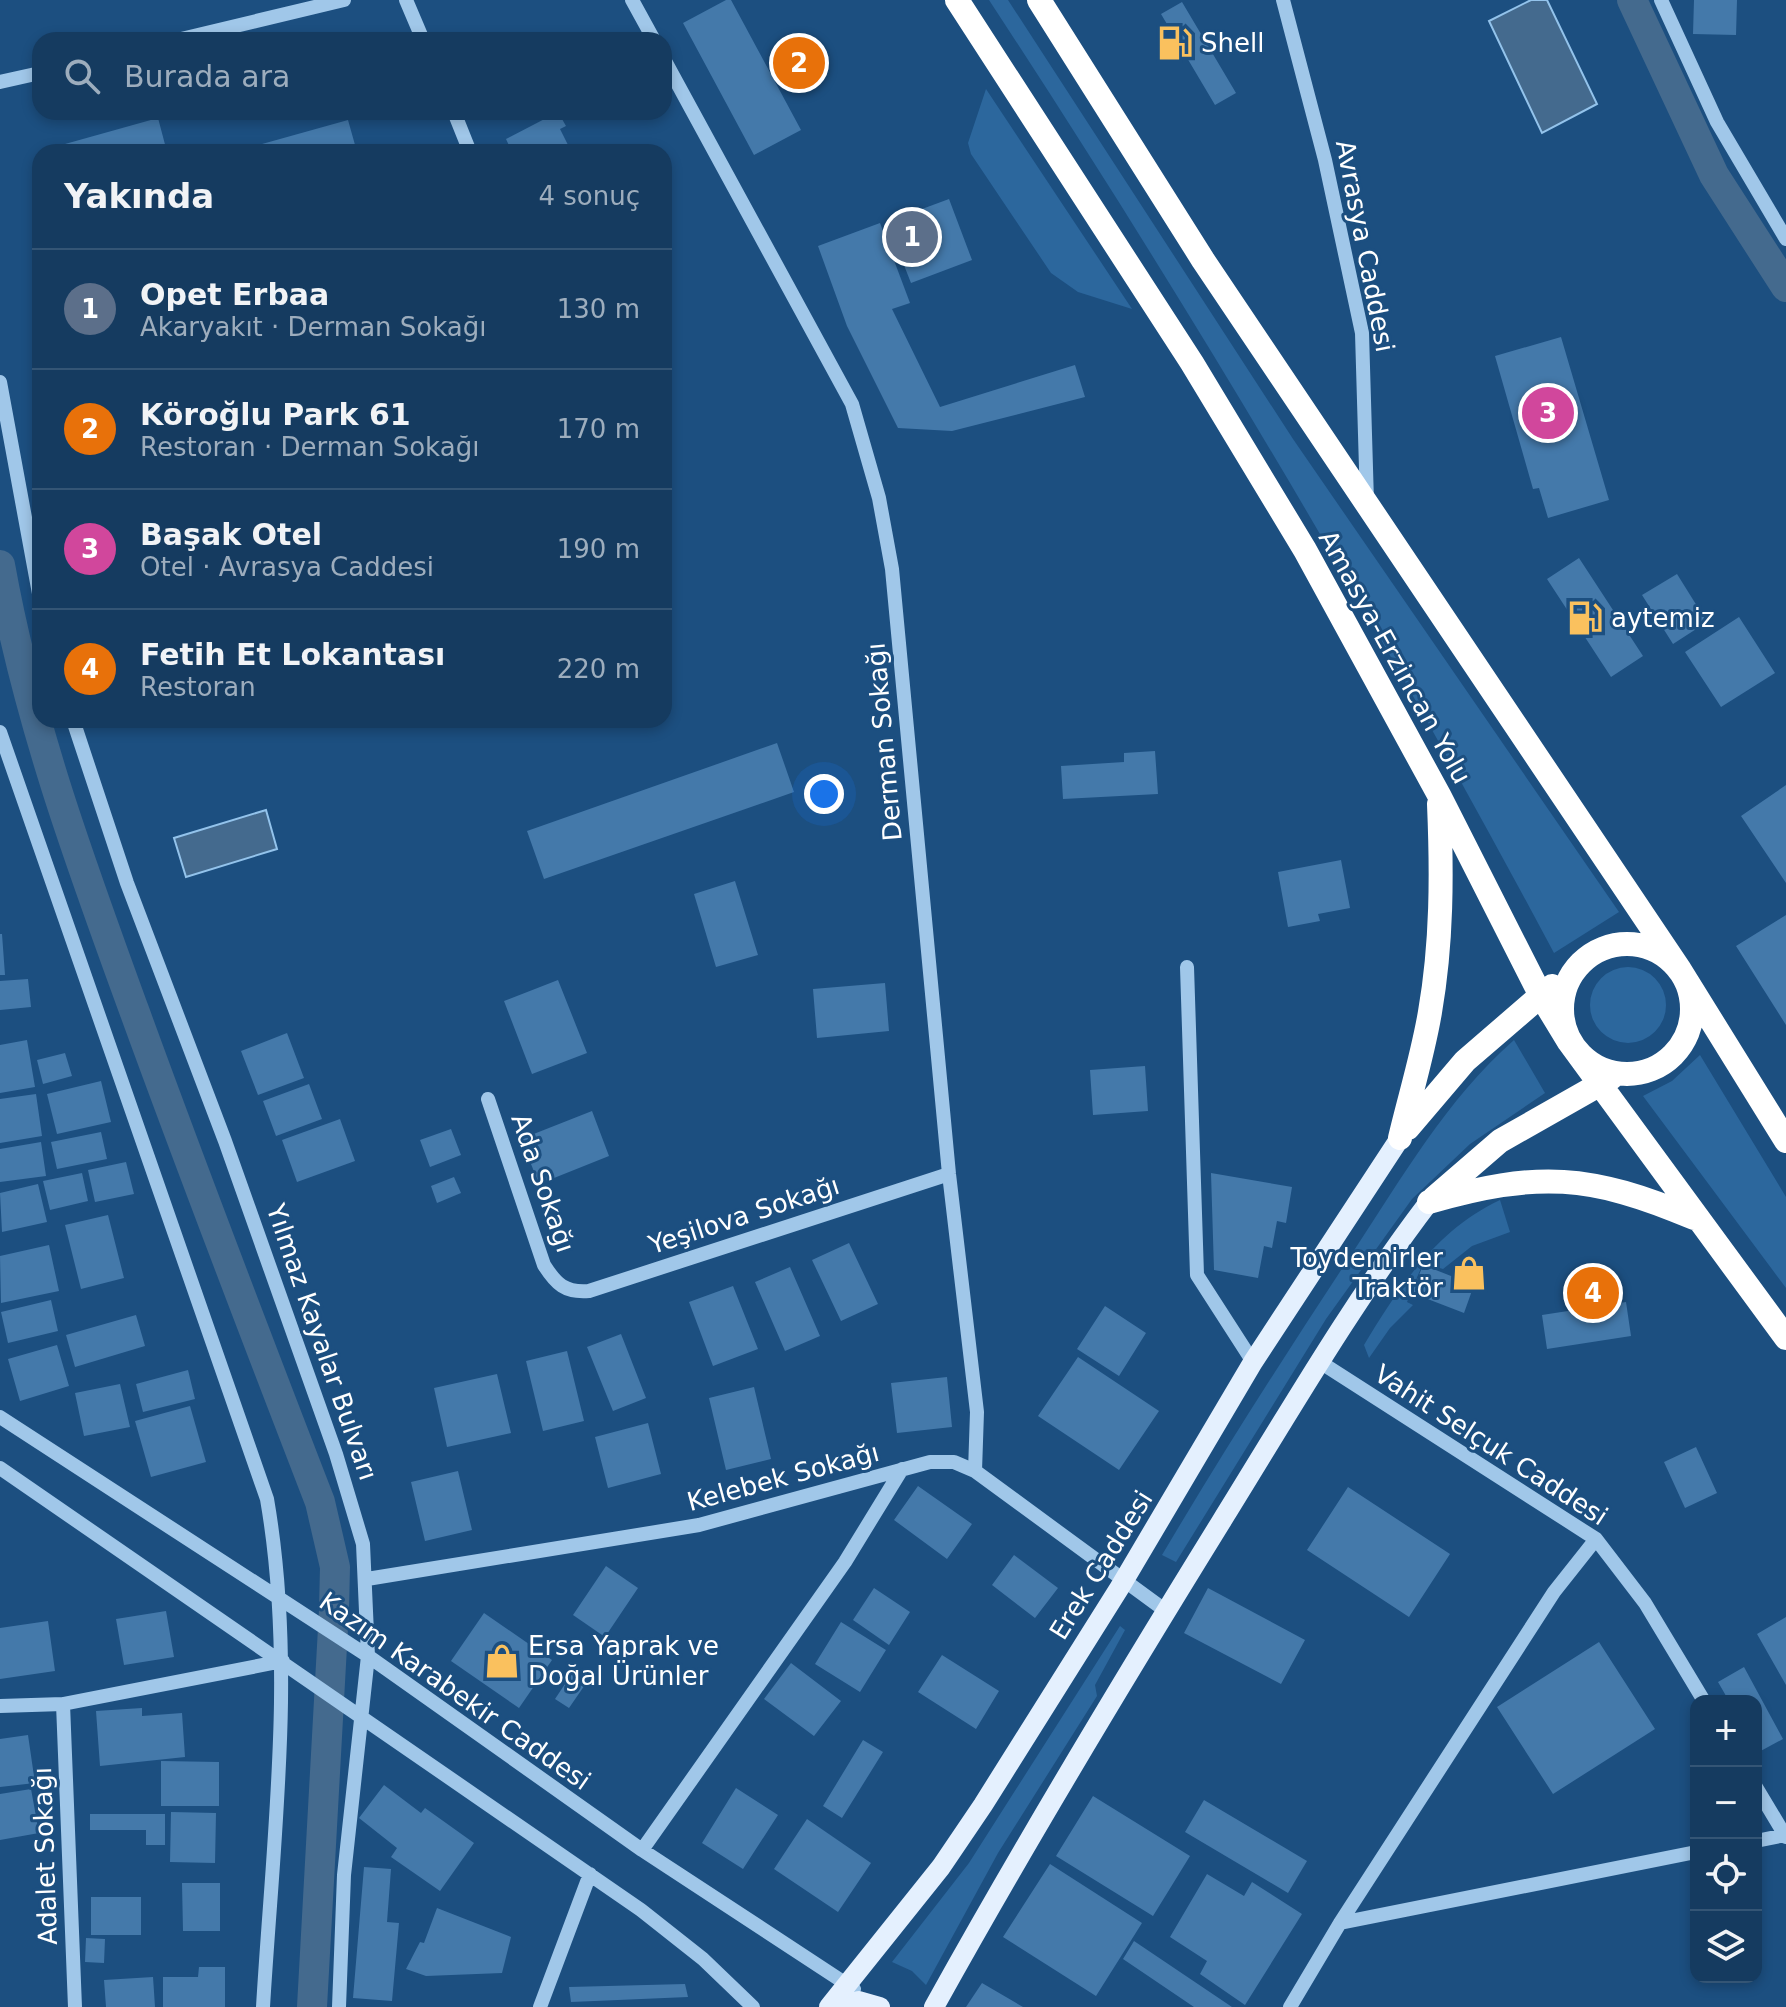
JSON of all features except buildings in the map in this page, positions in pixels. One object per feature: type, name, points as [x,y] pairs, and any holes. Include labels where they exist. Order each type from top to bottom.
[{"type":"highway","name":"Amasya-Erzincan Yolu","points":[[957,0],[1192,363],[1305,550],[1439,795],[1541,996],[1569,1042]]},
{"type":"highway","name":"Amasya-Erzincan Yolu","points":[[1039,0],[1203,260],[1680,970],[1786,1141]]},
{"type":"highway","points":[[1400,1138],[1430,1014],[1436,966],[1442,897],[1439,795]]},
{"type":"highway","points":[[1400,1138],[1445,1080],[1600,949],[1633,945],[1664,955],[1680,970],[1689,990],[1692,1012],[1688,1034],[1677,1053],[1659,1067],[1608,1079],[1500,1141],[1429,1202]]},
{"type":"highway","points":[[1582,962],[1569,978],[1562,998],[1562,1019],[1569,1042],[1608,1079],[1697,1219],[1786,1338]]},
{"type":"highway","points":[[1429,1202],[1492,1184],[1577,1183],[1635,1193],[1697,1219]]},
{"type":"main road","name":"Erek Caddesi","points":[[832,2007],[846,1984],[941,1867],[1124,1580],[1253,1362],[1400,1138]]},
{"type":"main road","points":[[934,2007],[1166,1611],[1390,1253],[1429,1202]]},
{"type":"main road","name":"Erek Caddesi","points":[[832,2007],[859,2001],[880,2007]]},
{"type":"street","points":[[210,32],[344,0]]},
{"type":"street","points":[[406,0],[420,32]]},
{"type":"street","points":[[632,0],[650,32]]},
{"type":"street","name":"Avrasya Caddesi","points":[[1283,0],[1325,160],[1362,333],[1367,506]]},
{"type":"street","points":[[1661,0],[1717,122],[1786,239]]},
{"type":"street","name":"Derman Sokağı","points":[[672,74],[852,404],[879,498],[892,569],[949,1174],[977,1412],[975,1471]]},
{"type":"street","points":[[0,82],[32,75]]},
{"type":"street","points":[[457,120],[467,144]]},
{"type":"street","points":[[0,382],[32,555]]},
{"type":"street","name":"Yılmaz Kayalar Bulvarı","points":[[76,728],[127,883],[225,1141],[345,1478],[363,1544],[367,1579],[368,1656],[359,1714],[344,1875],[339,2007]]},
{"type":"street","points":[[0,732],[267,1499],[280,1599],[283,1661],[263,2007]]},
{"type":"street","points":[[1187,967],[1197,1275],[1253,1362]]},
{"type":"street","name":"Ada Sokağı","points":[[488,1099],[533,1239],[555,1282]]},
{"type":"street","name":"Yeşilova Sokağı","points":[[555,1282],[572,1292],[589,1291],[949,1174]]},
{"type":"street","name":"Vahit Selçuk Caddesi","points":[[1320,1362],[1596,1539],[1645,1603],[1700,1695]]},
{"type":"street","name":"Kazım Karabekir Caddesi","points":[[0,1417],[368,1656],[642,1850],[880,2007]]},
{"type":"street","name":"Kelebek Sokağı","points":[[367,1579],[699,1525],[930,1462],[954,1462],[975,1471],[1166,1611]]},
{"type":"street","points":[[0,1468],[590,1874],[703,1959],[753,2007]]},
{"type":"street","points":[[642,1850],[845,1562],[902,1469]]},
{"type":"street","points":[[1290,2007],[1340,1923],[1554,1592],[1596,1539]]},
{"type":"street","points":[[0,1706],[63,1704],[283,1661]]},
{"type":"street","name":"Adalet Sokağı","points":[[63,1704],[75,2007]]},
{"type":"street","points":[[1762,1797],[1785,1836],[1762,1840]]},
{"type":"street","points":[[1340,1923],[1690,1853]]},
{"type":"street","points":[[540,2007],[590,1874]]},
{"type":"shaded area","points":[[989,0],[1008,0],[1293,439],[1619,912],[1554,953],[1421,709],[1282,470],[1139,234]]},
{"type":"shaded area","points":[[1531,0],[1547,0],[1597,104],[1542,133],[1489,21]]},
{"type":"shaded area","points":[[986,89],[1132,309],[1078,292],[1051,273],[971,154],[968,143]]},
{"type":"shaded area","points":[[266,810],[277,849],[186,877],[174,838]]},
{"type":"shaded area","points":[[1628,967],[1643,970],[1655,978],[1663,990],[1666,1005],[1663,1020],[1655,1032],[1643,1040],[1628,1043],[1613,1040],[1601,1032],[1593,1020],[1590,1005],[1593,990],[1601,978],[1613,970]]},
{"type":"shaded area","points":[[1514,1040],[1545,1093],[1470,1144],[1412,1199],[1326,1319],[1176,1562],[1162,1555],[1256,1402],[1408,1168],[1467,1088]]},
{"type":"shaded area","points":[[1700,1055],[1786,1197],[1786,1288],[1643,1096],[1672,1081]]},
{"type":"shaded area","points":[[1500,1200],[1510,1232],[1472,1246],[1443,1269],[1423,1263],[1407,1302],[1413,1305],[1390,1328],[1369,1358],[1364,1345],[1421,1262],[1457,1227]]},
{"type":"shaded area","points":[[1120,1626],[1125,1630],[1095,1685],[1097,1696],[998,1853],[926,1985],[912,1971],[892,1962],[969,1863]]},
{"type":"waterway","points":[[1632,0],[1714,175],[1786,287]]},
{"type":"waterway","points":[[0,565],[32,706]]},
{"type":"waterway","points":[[38,728],[114,955],[320,1502],[335,1567],[312,2007]]},
{"type":"place","name":"Shell","points":[[1175,43]]},
{"type":"place","name":"Köroğlu Park 61","points":[[799,63]]},
{"type":"place","name":"Opet Erbaa","points":[[912,237]]},
{"type":"place","name":"Başak Otel","points":[[1548,413]]},
{"type":"place","name":"aytemiz","points":[[1585,618]]},
{"type":"place","name":"Toydemirler Traktör","points":[[1469,1273]]},
{"type":"place","name":"Fetih Et Lokantası","points":[[1593,1293]]},
{"type":"place","name":"Ersa Yaprak ve Doğal Ürünler","points":[[502,1661]]}]
